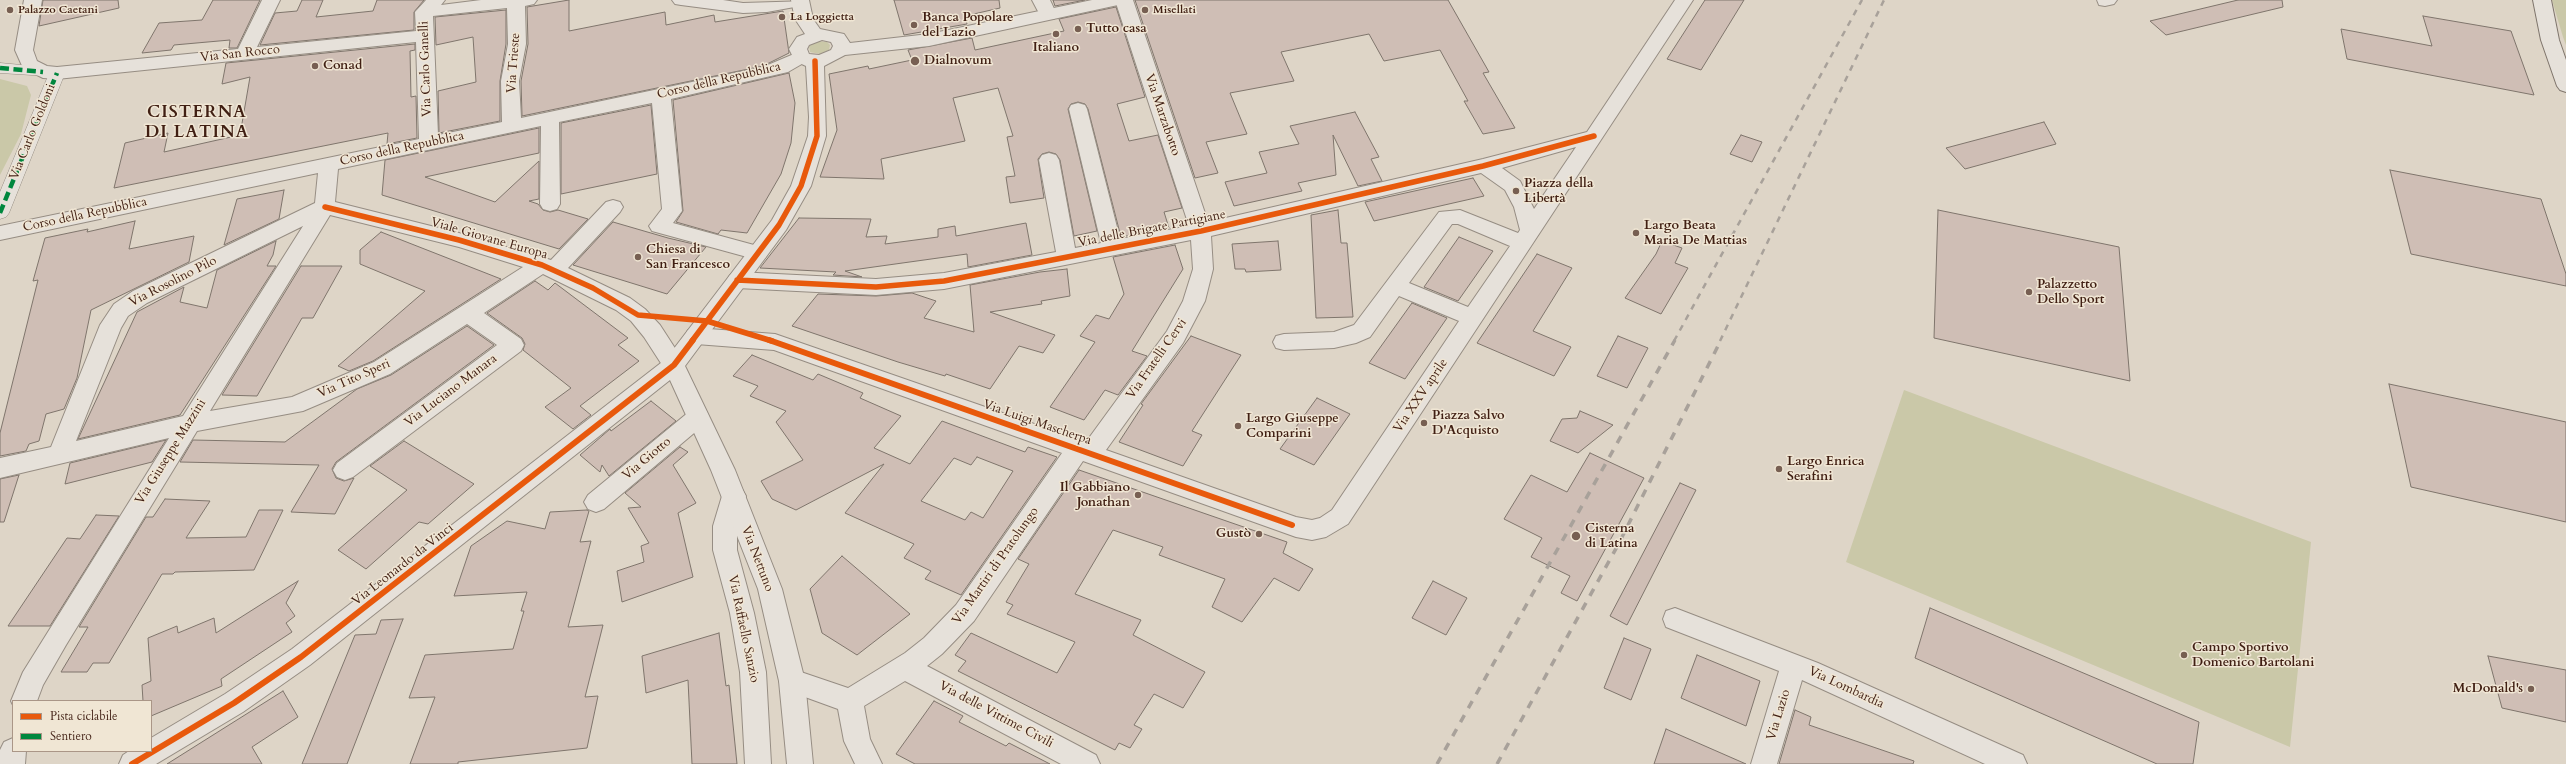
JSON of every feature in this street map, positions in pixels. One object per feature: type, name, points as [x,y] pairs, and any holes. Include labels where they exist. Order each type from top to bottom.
[{"type":"street","points":[[33,0],[24,50],[29,64],[50,73]]},
{"type":"street","points":[[245,54],[272,0]]},
{"type":"street","points":[[430,6],[519,0]]},
{"type":"street","name":"Via Trieste","points":[[512,126],[510,81],[517,44],[519,0]]},
{"type":"street","points":[[681,0],[743,8],[774,6],[800,0],[804,19],[814,35],[834,35],[841,42],[840,50],[929,40],[1044,8],[1118,0]]},
{"type":"street","name":"Via Marzabotto","points":[[1124,0],[1201,231]]},
{"type":"street","points":[[1527,237],[1684,0]]},
{"type":"street","points":[[2542,0],[2550,40],[2566,86]]},
{"type":"street","name":"Via Carlo Ganelli","points":[[429,143],[424,36],[430,6]]},
{"type":"street","name":"Via Leonardo da Vinci","points":[[132,764],[234,703],[302,657],[674,365],[791,207],[812,157],[818,117],[808,59],[798,49],[800,45],[814,35]]},
{"type":"street","name":"Via San Rocco","points":[[50,73],[424,36]]},
{"type":"street","name":"Corso della Repubblica","points":[[0,233],[774,71],[808,59],[833,57],[840,50]]},
{"type":"street","points":[[0,68],[50,73]]},
{"type":"street","name":"Via Carlo Goldoni","points":[[0,213],[50,73]]},
{"type":"street","points":[[661,95],[672,211],[659,226],[758,253]]},
{"type":"street","points":[[1078,109],[1112,248]]},
{"type":"street","points":[[550,118],[550,204]]},
{"type":"street","points":[[1483,166],[1594,136]]},
{"type":"street","points":[[1049,160],[1067,257]]},
{"type":"street","points":[[325,208],[330,164]]},
{"type":"street","points":[[1483,166],[1500,175],[1513,186],[1524,207],[1527,237]]},
{"type":"street","name":"Via delle Brigate Partigiane","points":[[737,280],[876,287],[910,285],[1201,231],[1483,166]]},
{"type":"street","name":"Via Tito Speri","points":[[0,468],[188,424],[295,405],[382,368],[468,313],[548,268],[613,207]]},
{"type":"street","name":"Viale Giovane Europa","points":[[325,208],[459,240],[548,268],[594,288],[633,311],[652,332],[674,365]]},
{"type":"street","name":"Via Giuseppe Mazzini","points":[[24,700],[48,651],[188,424],[325,208]]},
{"type":"street","name":"Via Rosolino Pilo","points":[[59,455],[111,325],[121,310],[140,297],[325,208]]},
{"type":"street","points":[[1284,342],[1334,340],[1357,334],[1371,321],[1446,217],[1460,217],[1527,237]]},
{"type":"street","name":"Via Fratelli Cervi","points":[[1084,452],[1169,345],[1187,316],[1198,293],[1202,274],[1204,252],[1201,231]]},
{"type":"street","name":"Via XXV aprile","points":[[1292,525],[1319,529],[1332,525],[1340,517],[1527,237]]},
{"type":"street","points":[[1395,286],[1473,318]]},
{"type":"street","name":"Via Luciano Manara","points":[[345,470],[513,345],[468,313]]},
{"type":"street","name":"Via Luigi Mascherpa","points":[[696,336],[775,342],[1292,525]]},
{"type":"street","name":"Via Nettuno","points":[[674,365],[734,496],[770,589],[782,633],[792,681],[800,764]]},
{"type":"street","name":"Via Giotto","points":[[596,502],[698,417]]},
{"type":"street","name":"Via Martiri di Pratolungo","points":[[850,700],[904,667],[933,646],[965,613],[1084,452]]},
{"type":"street","name":"Via Raffaello Sanzio","points":[[734,496],[725,526],[725,550],[742,614],[753,672],[758,764]]},
{"type":"street","name":"Via Lombardia","points":[[1675,619],[1794,665],[2014,764]]},
{"type":"street","name":"Via Lazio","points":[[1764,764],[1794,665]]},
{"type":"street","name":"Via delle Vittime Civili","points":[[904,667],[1087,764]]},
{"type":"street","points":[[792,681],[850,700],[857,740],[869,764]]},
{"type":"street","points":[[12,764],[13,752]]},
{"type":"shaded area","points":[[2552,0],[2566,0],[2566,45],[2563,37]]},
{"type":"shaded area","points":[[817,41],[827,42],[830,45],[829,50],[820,54],[810,52],[809,46]]},
{"type":"shaded area","points":[[0,79],[27,86],[31,95],[21,134],[0,175]]},
{"type":"shaded area","name":"Campo Sportivo Domenico Bartolani","points":[[1904,390],[2311,542],[2290,747],[1846,562]]},
{"type":"building","points":[[43,0],[118,0],[119,8],[39,26]]},
{"type":"building","points":[[213,0],[260,0],[237,48],[229,48],[230,40],[174,45],[171,50],[142,53],[159,23],[202,20]]},
{"type":"building","points":[[302,0],[323,0],[316,17],[373,11],[377,0],[424,0],[414,12],[414,30],[260,45],[275,13],[297,11]]},
{"type":"building","points":[[569,0],[569,31],[665,12],[666,25],[714,15],[715,22],[783,11],[789,53],[763,66],[522,116],[521,81],[528,44],[527,7]]},
{"type":"building","points":[[894,0],[999,0],[1000,8],[965,16],[967,24],[904,35]]},
{"type":"building","points":[[1053,0],[1085,0],[1055,6]]},
{"type":"building","points":[[1135,0],[1448,0],[1489,72],[1483,73],[1515,128],[1483,134],[1464,101],[1468,101],[1440,50],[1384,61],[1369,34],[1281,52],[1294,81],[1230,93],[1247,134],[1206,142],[1218,173],[1195,178]]},
{"type":"building","points":[[1705,0],[1744,0],[1701,70],[1667,59]]},
{"type":"building","points":[[2238,0],[2282,0],[2283,7],[2166,35],[2150,21]]},
{"type":"building","points":[[1116,7],[1145,97],[1117,104],[1129,141],[1158,135],[1182,208],[1164,212],[1169,228],[1121,237],[1088,109],[1085,104],[1078,102],[1071,104],[1068,109],[1097,231],[1074,236],[1060,160],[1056,154],[1049,152],[1042,154],[1038,159],[1044,198],[1010,203],[1006,177],[1015,176],[1007,137],[1013,136],[998,88],[953,98],[965,141],[881,159],[884,179],[820,177],[837,130],[829,74],[868,66],[869,69],[912,60],[908,50],[972,38],[975,50],[1064,31],[1059,19]]},
{"type":"building","points":[[506,10],[506,44],[500,81],[500,121],[439,133],[438,91],[476,82],[473,37],[436,45],[435,17]]},
{"type":"building","points":[[2423,16],[2511,31],[2534,95],[2347,59],[2341,29],[2432,46]]},
{"type":"building","points":[[415,44],[415,50],[410,51],[411,97],[416,96],[417,138],[387,144],[388,133],[114,188],[125,143],[168,133],[164,152],[240,135],[250,77],[222,84],[226,63]]},
{"type":"building","points":[[789,73],[795,103],[791,143],[781,174],[747,233],[721,230],[718,234],[676,222],[683,211],[673,100]]},
{"type":"building","points":[[651,105],[657,174],[561,194],[561,123]]},
{"type":"building","points":[[1355,112],[1379,157],[1371,159],[1382,181],[1358,186],[1333,135],[1336,175],[1298,183],[1302,191],[1234,206],[1225,182],[1267,173],[1259,152],[1299,144],[1290,126]]},
{"type":"building","points":[[2044,122],[2056,144],[1965,169],[1946,148]]},
{"type":"building","points":[[539,128],[539,153],[425,177],[495,202],[539,161],[539,199],[529,201],[538,204],[543,210],[550,212],[558,210],[588,219],[559,249],[382,195],[385,160]]},
{"type":"building","points":[[1741,135],[1762,142],[1752,162],[1730,154]]},
{"type":"building","points":[[2390,170],[2541,199],[2566,274],[2566,286],[2411,254]]},
{"type":"building","points":[[1473,178],[1484,196],[1374,221],[1365,202]]},
{"type":"building","points":[[284,190],[279,219],[224,245],[237,199]]},
{"type":"building","points":[[1338,210],[1341,243],[1347,243],[1353,317],[1316,318],[1311,215]]},
{"type":"building","name":"Palazzetto Dello Sport","points":[[1938,210],[2119,247],[2130,381],[1934,338]]},
{"type":"building","points":[[799,218],[871,219],[866,237],[887,236],[885,244],[938,237],[938,229],[955,226],[956,236],[1026,223],[1032,255],[968,267],[967,254],[845,271],[862,277],[833,275],[836,272],[760,268]]},
{"type":"building","points":[[135,221],[129,249],[194,236],[189,262],[91,310],[77,378],[64,409],[46,414],[39,441],[29,444],[26,451],[0,456],[0,433],[38,280],[33,281],[45,238],[88,229],[87,232]]},
{"type":"building","name":"Chiesa di San Francesco","points":[[613,222],[706,247],[667,294],[573,265]]},
{"type":"building","points":[[381,232],[501,279],[373,361],[349,371],[338,366],[425,291],[360,264],[360,250]]},
{"type":"building","points":[[1459,237],[1493,251],[1458,301],[1424,287]]},
{"type":"building","points":[[276,241],[273,255],[267,266],[276,266],[180,415],[78,439],[137,312],[184,287],[180,302],[207,308],[217,270]]},
{"type":"building","points":[[1278,241],[1281,270],[1246,272],[1245,269],[1235,269],[1232,244]]},
{"type":"building","points":[[1662,241],[1682,248],[1675,263],[1688,268],[1661,314],[1625,298],[1656,254]]},
{"type":"building","points":[[1175,245],[1183,269],[1132,351],[1147,356],[1118,395],[1105,390],[1084,420],[1050,407],[1095,342],[1080,336],[1096,315],[1109,319],[1124,294],[1113,257]]},
{"type":"building","points":[[1537,254],[1572,268],[1533,331],[1571,347],[1554,376],[1477,343]]},
{"type":"building","points":[[301,266],[342,266],[313,318],[302,318],[257,396],[222,395]]},
{"type":"building","points":[[1067,269],[1070,296],[1041,301],[1042,304],[990,312],[1055,335],[1043,353],[1019,346],[990,389],[946,374],[945,376],[898,362],[792,326],[818,294],[876,296],[912,293],[936,301],[924,318],[974,332],[970,285],[1040,272]]},
{"type":"building","points":[[535,281],[548,290],[555,283],[628,338],[618,345],[639,361],[580,406],[591,415],[573,429],[545,407],[571,388],[523,350],[525,344],[522,338],[487,313]]},
{"type":"building","points":[[1412,303],[1447,318],[1405,379],[1369,363]]},
{"type":"building","points":[[467,326],[494,345],[336,462],[332,469],[336,478],[344,481],[354,478],[335,514],[291,512],[319,465],[180,462],[193,440],[285,442],[357,389],[391,375]]},
{"type":"building","points":[[1191,336],[1241,355],[1192,431],[1202,435],[1183,466],[1119,442],[1143,405],[1141,404]]},
{"type":"building","points":[[1618,336],[1648,348],[1627,388],[1597,376]]},
{"type":"building","points":[[752,355],[813,380],[818,374],[863,393],[860,398],[901,416],[874,448],[910,464],[942,421],[1025,452],[1028,447],[1057,457],[961,595],[925,579],[931,571],[904,558],[914,544],[845,513],[884,464],[796,510],[772,499],[761,481],[803,460],[776,422],[786,411],[750,396],[758,386],[733,376]],"holes":[[[977,457],[1013,471],[983,518],[971,512],[965,520],[921,501],[954,458],[971,465]]]},
{"type":"building","points":[[2389,384],[2566,422],[2566,522],[2411,487]]},
{"type":"building","points":[[1317,398],[1350,414],[1314,465],[1280,449]]},
{"type":"building","points":[[651,401],[676,421],[609,476],[602,465],[600,472],[580,455],[610,429],[611,431]]},
{"type":"building","points":[[1580,411],[1613,425],[1578,453],[1550,441],[1562,419],[1577,418]]},
{"type":"building","points":[[166,440],[152,462],[65,484],[70,463]]},
{"type":"building","points":[[404,441],[474,484],[428,524],[419,522],[366,569],[338,550],[407,490],[370,466]]},
{"type":"building","points":[[680,447],[688,452],[673,465],[696,503],[678,513],[693,577],[622,602],[617,571],[644,562],[641,546],[649,543],[628,508],[641,507],[625,493]]},
{"type":"building","points":[[1590,453],[1644,478],[1577,601],[1561,593],[1570,576],[1531,557],[1542,538],[1504,519],[1531,475],[1567,492]]},
{"type":"building","points":[[1079,470],[1287,542],[1283,553],[1313,569],[1299,591],[1274,578],[1242,622],[1212,607],[1225,579],[1159,555],[1163,547],[1113,530],[1075,594],[1141,620],[1133,635],[1205,672],[1183,708],[1154,694],[1134,725],[1142,729],[1130,748],[1119,743],[1115,750],[958,671],[966,661],[955,655],[971,633],[1057,673],[1075,642],[1007,614],[1013,605],[1006,602],[1029,564],[1018,559]]},
{"type":"building","points":[[19,475],[4,522],[0,522],[0,479]]},
{"type":"building","points":[[1680,483],[1696,490],[1627,625],[1610,616]]},
{"type":"building","points":[[165,499],[210,501],[186,538],[246,537],[259,510],[283,510],[254,570],[175,572],[173,574],[162,574],[109,663],[93,663],[87,672],[61,672],[88,627],[79,627],[146,517],[153,517]]},
{"type":"building","points":[[589,511],[580,542],[591,541],[568,627],[603,625],[585,697],[598,696],[587,748],[458,762],[458,764],[410,764],[435,697],[409,698],[425,655],[513,649],[524,611],[521,611],[527,592],[454,596],[471,546],[507,521],[545,529],[550,512]]},
{"type":"building","points":[[96,515],[119,516],[50,626],[8,626],[67,538],[80,539]]},
{"type":"building","points":[[842,556],[910,614],[857,655],[822,633],[810,589]]},
{"type":"building","points":[[298,581],[286,603],[295,616],[286,623],[292,632],[221,679],[222,686],[152,716],[152,700],[143,700],[142,685],[151,681],[148,638],[177,626],[178,633],[214,618],[216,633]]},
{"type":"building","points":[[1433,581],[1467,598],[1446,635],[1412,618]]},
{"type":"building","points":[[1930,608],[2199,722],[2193,764],[2157,764],[1915,658]]},
{"type":"building","points":[[403,619],[347,764],[302,764],[355,635],[376,634],[381,620]]},
{"type":"building","points":[[719,633],[726,686],[729,685],[737,764],[692,764],[688,680],[646,693],[642,656]]},
{"type":"building","points":[[1624,638],[1651,649],[1631,700],[1604,688]]},
{"type":"building","points":[[1697,655],[1760,681],[1746,726],[1681,698]]},
{"type":"building","name":"McDonald's","points":[[2488,656],[2566,670],[2566,722],[2502,708]]},
{"type":"building","points":[[283,691],[298,717],[252,747],[262,764],[167,764]]},
{"type":"building","points":[[934,701],[963,716],[959,722],[1006,746],[1009,743],[1050,764],[915,764],[896,754]]},
{"type":"building","points":[[1795,710],[1811,717],[1809,725],[1914,761],[1913,764],[1779,764]]},
{"type":"building","points":[[1666,729],[1746,764],[1654,764]]},
{"type":"railway","points":[[1674,341],[1862,0]]},
{"type":"railway","points":[[1720,341],[1884,0]]},
{"type":"railway","points":[[1437,764],[1675,340]]},
{"type":"railway","points":[[1497,764],[1618,545],[1721,340]]},
{"type":"marked path","points":[[0,68],[43,72]]},
{"type":"marked path","points":[[0,213],[57,73]]},
{"type":"cycle path","points":[[132,764],[234,703],[301,657],[674,365],[779,225],[801,186],[817,136],[818,117],[815,61]]},
{"type":"cycle path","points":[[737,280],[876,287],[944,281],[1201,231],[1483,166],[1594,136]]},
{"type":"cycle path","points":[[325,207],[459,240],[542,265],[593,288],[638,315],[707,321],[775,342],[1292,525]]},
{"type":"place","name":"Palazzo Caetani","points":[[10,10]]},
{"type":"place","name":"Misellati","points":[[1145,10]]},
{"type":"place","name":"La Loggietta","points":[[782,17]]},
{"type":"place","name":"Banca Popolare del Lazio","points":[[914,25]]},
{"type":"place","name":"Tutto casa","points":[[1078,29]]},
{"type":"place","name":"Italiano","points":[[1056,34]]},
{"type":"place","name":"Dialnovum","points":[[915,61]]},
{"type":"place","name":"Conad","points":[[315,66]]},
{"type":"place","name":"Piazza della Libertà","points":[[1516,191]]},
{"type":"place","name":"Largo Beata Maria De Mattias","points":[[1636,233]]},
{"type":"place","name":"Chiesa di San Francesco","points":[[638,257]]},
{"type":"place","name":"Palazzetto Dello Sport","points":[[2029,292]]},
{"type":"place","name":"Piazza Salvo D'Acquisto","points":[[1424,423]]},
{"type":"place","name":"Largo Giuseppe Comparini","points":[[1238,426]]},
{"type":"place","name":"Largo Enrica Serafini","points":[[1779,469]]},
{"type":"place","name":"Il Gabbiano Jonathan","points":[[1138,495]]},
{"type":"place","name":"Gustò","points":[[1259,534]]},
{"type":"place","name":"Cisterna di Latina","points":[[1576,536]]},
{"type":"place","name":"Campo Sportivo Domenico Bartolani","points":[[2184,655]]},
{"type":"place","name":"McDonald's","points":[[2531,689]]},
{"type":"district","name":"CISTERNA DI LATINA","points":[[197,123]]}]
